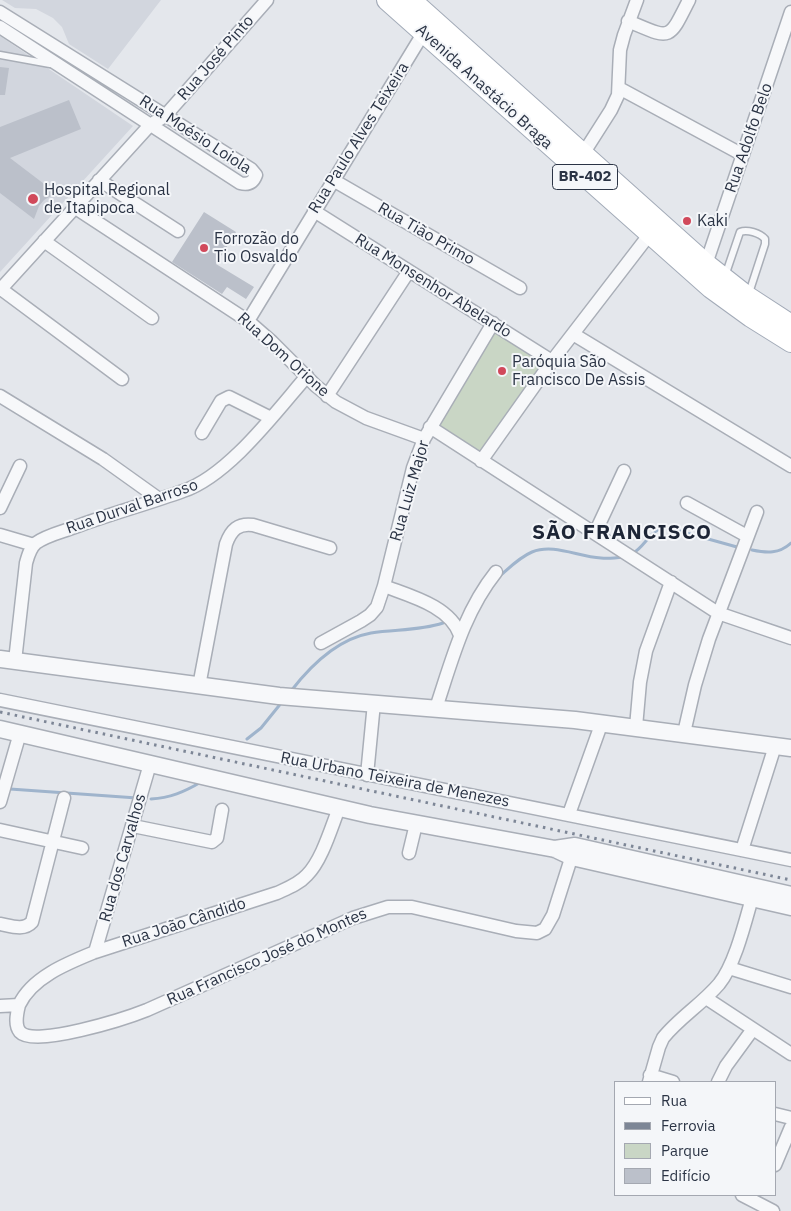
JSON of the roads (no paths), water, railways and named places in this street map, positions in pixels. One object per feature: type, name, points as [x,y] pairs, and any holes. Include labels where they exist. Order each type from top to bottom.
[{"type":"main road","name":"Avenida Anastácio Braga","points":[[387,0],[649,235],[729,302],[786,330]]},
{"type":"main road","name":"Avenida Anastácio Braga","points":[[415,1],[724,280],[748,297],[786,330]]},
{"type":"street","name":"Rua José Pinto","points":[[0,289],[150,125],[165,116],[267,0]]},
{"type":"street","points":[[583,154],[611,110],[619,88],[620,50],[636,0]]},
{"type":"street","points":[[628,21],[660,34],[669,33],[676,27],[689,0]]},
{"type":"street","name":"Rua Moésio Loiola","points":[[0,12],[251,169],[256,175],[254,179],[251,183],[240,183],[0,27]]},
{"type":"street","name":"Rua Adolfo Belo","points":[[706,264],[743,155],[786,45],[791,12]]},
{"type":"street","name":"Rua Paulo Alves Teixeira","points":[[248,321],[424,32]]},
{"type":"street","points":[[619,88],[743,155]]},
{"type":"street","points":[[99,180],[178,231]]},
{"type":"street","name":"Rua Tião Primo","points":[[333,180],[520,288]]},
{"type":"street","name":"Rua Dom Orione","points":[[74,207],[248,321],[327,396],[346,408],[366,418],[427,433],[481,461],[623,550],[718,613],[791,638]]},
{"type":"street","name":"Rua Monsenhor Abelardo","points":[[314,211],[552,361]]},
{"type":"street","points":[[481,461],[552,361],[649,235]]},
{"type":"street","points":[[44,241],[152,318]]},
{"type":"street","points":[[327,396],[408,270]]},
{"type":"street","points":[[0,289],[122,379]]},
{"type":"street","name":"Rua Luiz Major","points":[[321,643],[370,615],[377,607],[384,586],[413,468],[427,433],[493,323]]},
{"type":"street","points":[[573,334],[791,466]]},
{"type":"street","name":"Rua Durval Barroso","points":[[34,545],[46,538],[185,491],[202,483],[231,460],[307,376]]},
{"type":"street","points":[[0,396],[103,459],[159,499]]},
{"type":"street","points":[[202,433],[222,401],[229,397],[271,418]]},
{"type":"street","points":[[0,508],[20,466]]},
{"type":"street","points":[[595,533],[624,471]]},
{"type":"street","points":[[687,503],[747,536]]},
{"type":"street","points":[[684,733],[700,670],[718,613],[756,512]]},
{"type":"street","points":[[199,686],[229,534],[235,528],[246,524],[330,548]]},
{"type":"street","points":[[0,535],[34,545],[30,550],[26,563],[7,660],[286,696],[602,722],[783,747],[742,850]]},
{"type":"street","points":[[436,708],[460,635],[471,609],[496,572]]},
{"type":"street","points":[[636,726],[640,682],[646,651],[670,582]]},
{"type":"street","points":[[384,586],[443,612],[453,621],[460,635]]},
{"type":"street","name":"Rua Urbano Teixeira de Menezes","points":[[0,700],[791,860]]},
{"type":"street","points":[[367,775],[374,703]]},
{"type":"street","points":[[569,814],[602,722]]},
{"type":"street","points":[[0,729],[338,808],[573,852],[754,892],[791,895]]},
{"type":"street","points":[[0,802],[20,733]]},
{"type":"street","name":"Rua dos Carvalhos","points":[[95,952],[150,764]]},
{"type":"street","points":[[0,924],[18,927],[28,926],[34,918],[64,798]]},
{"type":"street","name":"Rua João Cândido","points":[[19,1005],[25,994],[39,981],[77,959],[277,893],[294,885],[308,875],[318,860],[338,808]]},
{"type":"street","points":[[132,826],[212,842],[217,838],[222,810]]},
{"type":"street","points":[[409,853],[416,824]]},
{"type":"street","points":[[0,830],[82,848]]},
{"type":"street","name":"Rua Francisco José do Montes","points":[[19,1005],[17,1026],[25,1036],[45,1036],[114,1022],[147,1010],[353,918],[388,907],[412,907],[516,931],[538,932],[545,929],[553,916],[573,852]]},
{"type":"street","points":[[754,892],[791,907]]},
{"type":"street","points":[[665,1081],[650,1079],[663,1038],[706,998],[719,984],[729,968],[754,892]]},
{"type":"street","points":[[729,968],[791,987]]},
{"type":"street","points":[[706,998],[791,1054]]},
{"type":"street","points":[[0,1006],[19,1005]]},
{"type":"street","points":[[719,1081],[729,1061],[753,1029]]},
{"type":"street","points":[[776,1114],[791,1118]]},
{"type":"street","points":[[776,1163],[791,1127]]},
{"type":"street","points":[[746,1196],[761,1200],[773,1211]]},
{"type":"lane","points":[[0,55],[60,66]]},
{"type":"lane","points":[[724,280],[740,232],[743,230],[761,235],[765,239],[765,244],[748,297]]},
{"type":"waterway","points":[[632,554],[651,535],[665,527],[737,547]]},
{"type":"waterway","points":[[752,550],[773,552],[791,543]]},
{"type":"waterway","points":[[501,575],[515,562],[532,552],[540,550],[557,550],[592,557],[624,557]]},
{"type":"waterway","points":[[291,691],[326,654],[347,641],[371,633],[416,629],[443,623]]},
{"type":"waterway","points":[[247,739],[261,728],[282,702]]},
{"type":"waterway","points":[[151,799],[177,794],[201,782]]},
{"type":"waterway","points":[[10,789],[137,798]]},
{"type":"railway","points":[[0,712],[791,880]]},
{"type":"place","name":"Hospital Regional de Itapipoca","points":[[33,199]]},
{"type":"place","name":"Kaki","points":[[687,221]]},
{"type":"place","name":"Forrozão do Tio Osvaldo","points":[[204,248]]},
{"type":"place","name":"Paróquia São Francisco De Assis","points":[[502,371]]},
{"type":"district","name":"SÃO FRANCISCO","points":[[622,533]]}]
